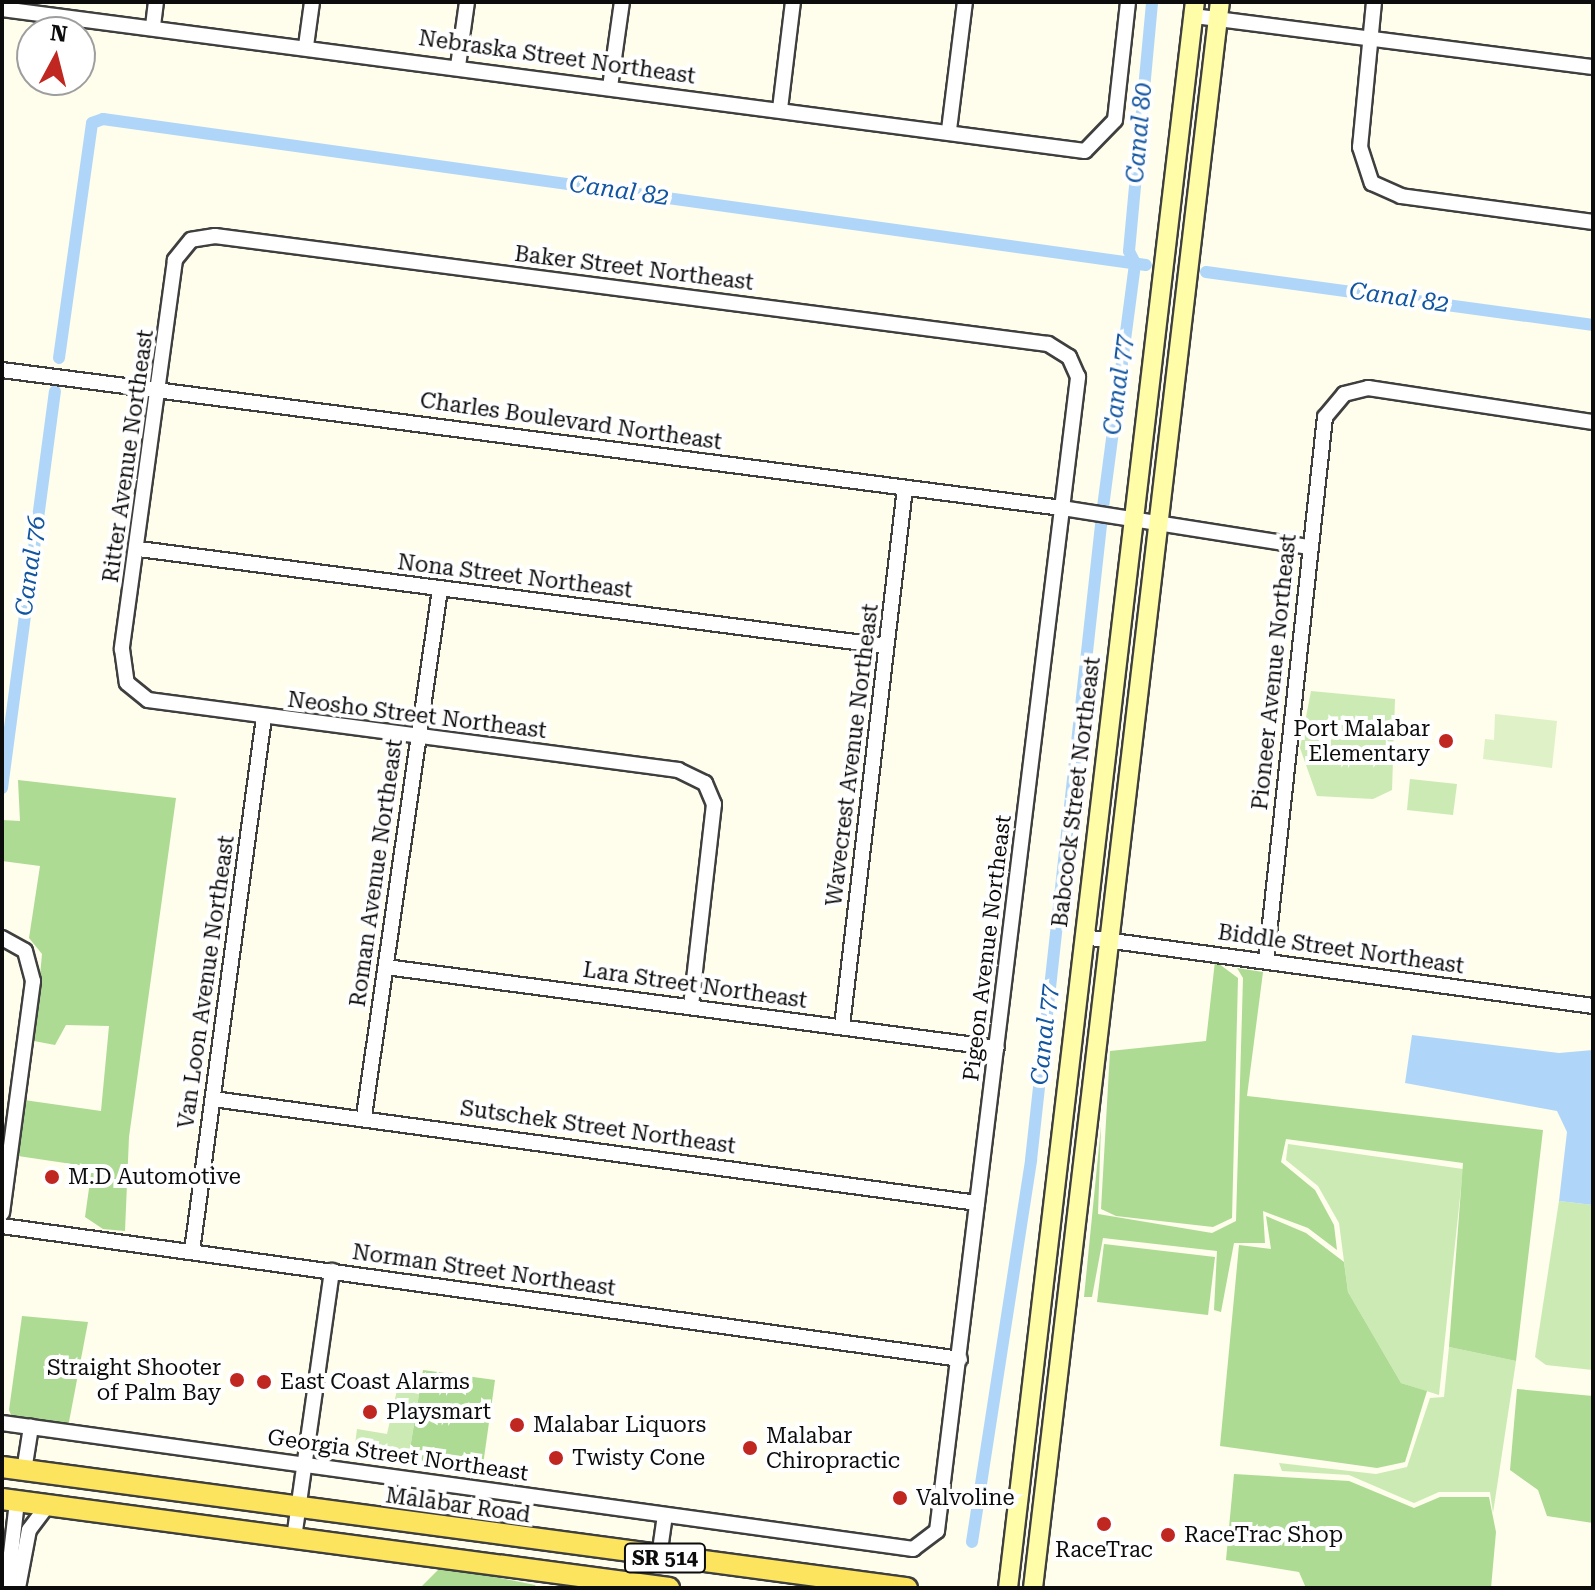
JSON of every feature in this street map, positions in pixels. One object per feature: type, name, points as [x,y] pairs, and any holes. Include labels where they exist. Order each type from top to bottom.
[{"type":"main road","name":"Babcock Street Northeast","points":[[1008,1588],[1194,9]]},
{"type":"main road","points":[[1033,1588],[1107,940],[1219,11]]},
{"type":"main road","points":[[1056,1182],[1068,1215],[1077,1218]]},
{"type":"main road","name":"Malabar Road","points":[[2,1467],[907,1588]]},
{"type":"main road","points":[[9,1500],[67,1477]]},
{"type":"main road","name":"SR 514","points":[[9,1500],[669,1588]]},
{"type":"main road","points":[[607,1580],[659,1557]]},
{"type":"street","points":[[153,26],[156,2]]},
{"type":"street","points":[[306,46],[312,2]]},
{"type":"street","points":[[458,66],[467,2]]},
{"type":"street","points":[[610,87],[622,2]]},
{"type":"street","points":[[780,109],[793,2]]},
{"type":"street","points":[[949,130],[965,2]]},
{"type":"street","name":"Nebraska Street Northeast","points":[[2,9],[949,130],[1085,151],[1102,141],[1115,120],[1128,2]]},
{"type":"street","points":[[1374,2],[1360,147],[1372,183],[1401,196],[1593,222]]},
{"type":"street","points":[[1194,9],[1593,67]]},
{"type":"street","name":"Baker Street Northeast","points":[[191,240],[215,236],[1048,344],[1069,357]]},
{"type":"street","name":"Ritter Avenue Northeast","points":[[127,683],[122,649],[163,388],[175,260],[191,240]]},
{"type":"street","name":"Pigeon Avenue Northeast","points":[[929,1544],[960,1359],[1078,377],[1069,357]]},
{"type":"street","name":"Charles Boulevard Northeast","points":[[2,370],[163,388],[1062,508],[1133,522],[1309,547]]},
{"type":"street","name":"Pioneer Avenue Northeast","points":[[1266,961],[1325,417],[1344,394],[1368,388],[1593,422]]},
{"type":"street","name":"Wavecrest Avenue Northeast","points":[[842,1026],[905,488]]},
{"type":"street","name":"Nona Street Northeast","points":[[139,549],[886,646]]},
{"type":"street","name":"Roman Avenue Northeast","points":[[364,1116],[440,589]]},
{"type":"street","name":"Neosho Street Northeast","points":[[127,683],[148,700],[417,738],[678,770],[705,783],[714,804],[691,1006]]},
{"type":"street","name":"Van Loon Avenue Northeast","points":[[192,1251],[264,717]]},
{"type":"street","name":"Biddle Street Northeast","points":[[1083,937],[1593,1006]]},
{"type":"street","points":[[2,938],[26,954],[33,981],[2,1213]]},
{"type":"street","name":"Lara Street Northeast","points":[[386,967],[997,1048]]},
{"type":"street","name":"Sutschek Street Northeast","points":[[213,1099],[364,1116],[977,1203]]},
{"type":"street","name":"Norman Street Northeast","points":[[2,1226],[960,1359]]},
{"type":"street","points":[[294,1538],[308,1465],[332,1271]]},
{"type":"street","name":"Georgia Street Northeast","points":[[2,1423],[913,1549],[929,1544]]},
{"type":"street","points":[[24,1471],[31,1427]]},
{"type":"street","points":[[7,1588],[9,1500]]},
{"type":"street","points":[[18,1588],[29,1530],[48,1505]]},
{"type":"street","points":[[659,1557],[665,1515]]},
{"type":"green space","points":[[1311,691],[1395,699],[1392,790],[1373,799],[1317,796],[1300,748]]},
{"type":"green space","points":[[1495,714],[1557,721],[1552,768],[1483,759],[1485,739],[1494,740]]},
{"type":"green space","points":[[1410,779],[1457,784],[1453,815],[1407,810]]},
{"type":"green space","points":[[18,780],[176,798],[129,1137],[125,1231],[103,1229],[85,1217],[92,1167],[18,1156],[24,1100],[101,1111],[109,1026],[66,1025],[55,1045],[34,1041],[42,954],[29,938],[40,866],[2,861],[2,820],[20,821]]},
{"type":"green space","points":[[1215,961],[1238,978],[1232,1218],[1213,1227],[1116,1216],[1101,1209],[1110,1051],[1206,1041]]},
{"type":"green space","points":[[1237,968],[1263,972],[1247,1096],[1543,1130],[1516,1361],[1449,1347],[1463,1163],[1286,1139],[1281,1162],[1315,1190],[1334,1225],[1337,1250],[1308,1228],[1263,1211],[1265,1243],[1234,1243],[1221,1312],[1214,1310],[1217,1251],[1103,1238],[1092,1297],[1084,1297],[1101,1126],[1098,1214],[1212,1233],[1236,1221],[1243,978]]},
{"type":"green space","points":[[1288,1144],[1463,1169],[1439,1395],[1401,1383],[1348,1292],[1339,1223],[1318,1186],[1286,1160]]},
{"type":"green space","points":[[1559,1201],[1593,1205],[1593,1370],[1546,1365],[1535,1357]]},
{"type":"green space","points":[[1266,1216],[1306,1233],[1344,1262],[1348,1292],[1401,1383],[1427,1391],[1405,1462],[1377,1468],[1220,1446],[1239,1245],[1271,1249]]},
{"type":"green space","points":[[1104,1244],[1215,1257],[1208,1315],[1097,1302]]},
{"type":"green space","points":[[22,1316],[88,1322],[68,1427],[13,1420],[9,1410]]},
{"type":"green space","points":[[1449,1347],[1516,1361],[1493,1513],[1490,1492],[1439,1492],[1414,1503],[1349,1475],[1282,1471],[1279,1463],[1376,1474],[1407,1467],[1430,1398],[1444,1397]]},
{"type":"green space","points":[[423,1370],[495,1380],[482,1472],[408,1461]]},
{"type":"green space","points":[[1517,1389],[1593,1396],[1593,1523],[1547,1516],[1538,1490],[1510,1470]]},
{"type":"green space","points":[[397,1390],[419,1394],[408,1461],[354,1452],[357,1429],[387,1434]]},
{"type":"green space","points":[[1234,1474],[1349,1481],[1414,1508],[1440,1497],[1489,1497],[1496,1532],[1491,1588],[1306,1588],[1299,1572],[1226,1560]]},
{"type":"green space","points":[[442,1566],[535,1585],[537,1588],[420,1588]]},
{"type":"water","points":[[1412,1035],[1559,1053],[1593,1050],[1593,1205],[1559,1201],[1567,1132],[1557,1111],[1405,1083]]},
{"type":"waterway","name":"Canal 80","points":[[1103,507],[1135,263],[1129,251],[1152,2]]},
{"type":"waterway","name":"Canal 82","points":[[59,358],[92,123],[103,119],[1146,265]]},
{"type":"waterway","name":"Canal 82","points":[[1206,272],[1593,325]]},
{"type":"waterway","name":"Canal 76","points":[[2,788],[55,392]]},
{"type":"waterway","name":"Canal 77","points":[[972,1542],[1031,1160],[1101,525]]},
{"type":"place","name":"Port Malabar Elementary","points":[[1446,741]]},
{"type":"place","name":"M.D Automotive","points":[[52,1177]]},
{"type":"place","name":"Straight Shooter of Palm Bay","points":[[237,1380]]},
{"type":"place","name":"East Coast Alarms","points":[[264,1382]]},
{"type":"place","name":"Playsmart","points":[[370,1412]]},
{"type":"place","name":"Malabar Liquors","points":[[517,1425]]},
{"type":"place","name":"Malabar Chiropractic","points":[[750,1448]]},
{"type":"place","name":"Twisty Cone","points":[[556,1458]]},
{"type":"place","name":"Valvoline","points":[[900,1498]]},
{"type":"place","name":"RaceTrac","points":[[1104,1524]]},
{"type":"place","name":"RaceTrac Shop","points":[[1168,1535]]}]
